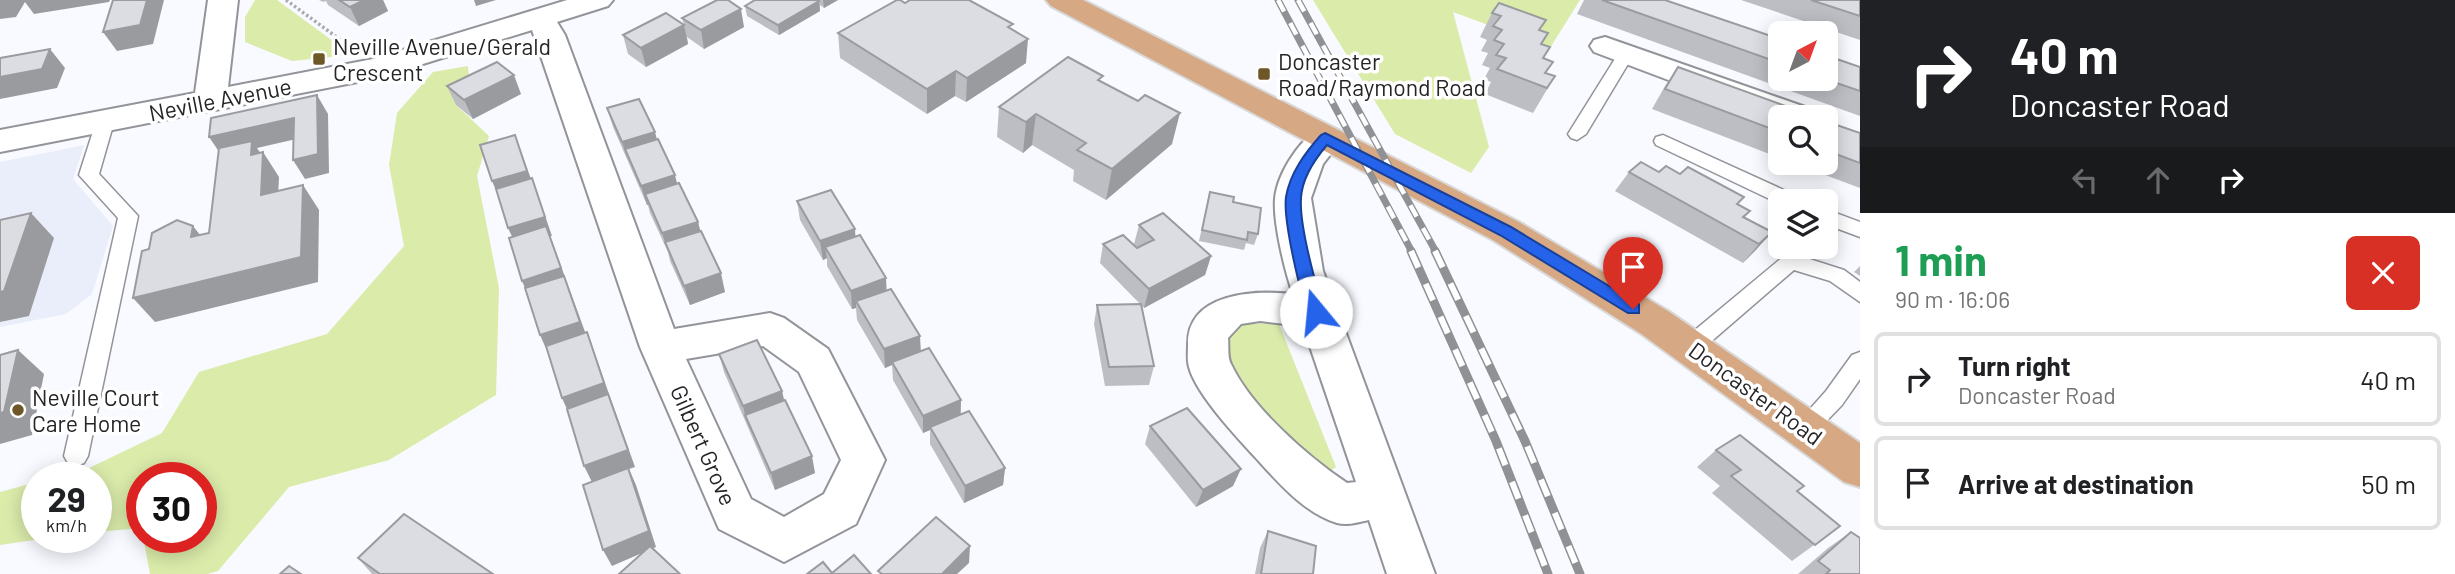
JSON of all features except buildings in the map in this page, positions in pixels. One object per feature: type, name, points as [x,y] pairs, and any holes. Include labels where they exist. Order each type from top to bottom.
[{"type":"highway","name":"Doncaster Road","points":[[1061,0],[1506,231],[1690,346],[1860,468]]},
{"type":"street","points":[[210,101],[223,0]]},
{"type":"street","name":"Neville Avenue","points":[[0,141],[378,68],[598,0]]},
{"type":"street","name":"Gilbert Grove","points":[[540,19],[550,35],[660,347],[735,514],[785,541],[840,509],[863,460],[814,361],[770,329],[660,347]]},
{"type":"street","points":[[1616,50],[1768,106]]},
{"type":"street","points":[[1325,138],[1307,160],[1293,198],[1304,271],[1316,312],[1410,574]]},
{"type":"street","points":[[1316,312],[1260,306],[1230,311],[1208,333],[1209,366],[1241,413],[1303,478],[1341,504],[1384,498]]},
{"type":"lane","points":[[1577,134],[1616,50]]},
{"type":"lane","points":[[76,456],[128,216],[89,175],[105,122]]},
{"type":"lane","points":[[1663,141],[1768,191]]},
{"type":"lane","points":[[1838,221],[1860,230]]},
{"type":"lane","points":[[1690,346],[1791,261],[1837,275],[1860,294]]},
{"type":"lane","points":[[1805,428],[1833,398],[1860,361]]},
{"type":"path","points":[[286,0],[378,68]]},
{"type":"shaded area","points":[[84,145],[73,179],[113,226],[92,294],[66,314],[0,327],[0,162]]},
{"type":"green space","points":[[255,0],[277,0],[352,55],[292,61],[245,42],[245,17]]},
{"type":"green space","points":[[1313,0],[1580,0],[1550,48],[1453,12],[1489,147],[1471,173],[1395,134]]},
{"type":"green space","points":[[468,66],[470,88],[456,105],[489,136],[477,176],[499,288],[496,395],[389,460],[289,487],[218,571],[207,574],[150,574],[146,553],[217,553],[217,462],[126,462],[126,529],[112,531],[112,462],[102,462],[162,433],[199,372],[327,334],[404,246],[389,165],[397,113],[433,72]]},
{"type":"green space","points":[[1237,323],[1279,324],[1336,467],[1327,474],[1237,386],[1224,337]]},
{"type":"green space","points":[[21,486],[21,542],[0,545],[0,492]]},
{"type":"railway","points":[[1278,0],[1412,252]]},
{"type":"railway","points":[[1298,0],[1436,252]]},
{"type":"railway","points":[[1411,251],[1496,441],[1548,574]]},
{"type":"railway","points":[[1435,251],[1525,441],[1580,574]]},
{"type":"place","name":"Neville Avenue/Gerald Crescent","points":[[319,59]]},
{"type":"place","name":"Doncaster Road/Raymond Road","points":[[1264,74]]},
{"type":"place","name":"Neville Court Care Home","points":[[18,410]]},
{"type":"route","points":[[1316,312],[1304,271],[1293,198],[1307,160],[1325,138],[1506,231],[1633,309]]}]
